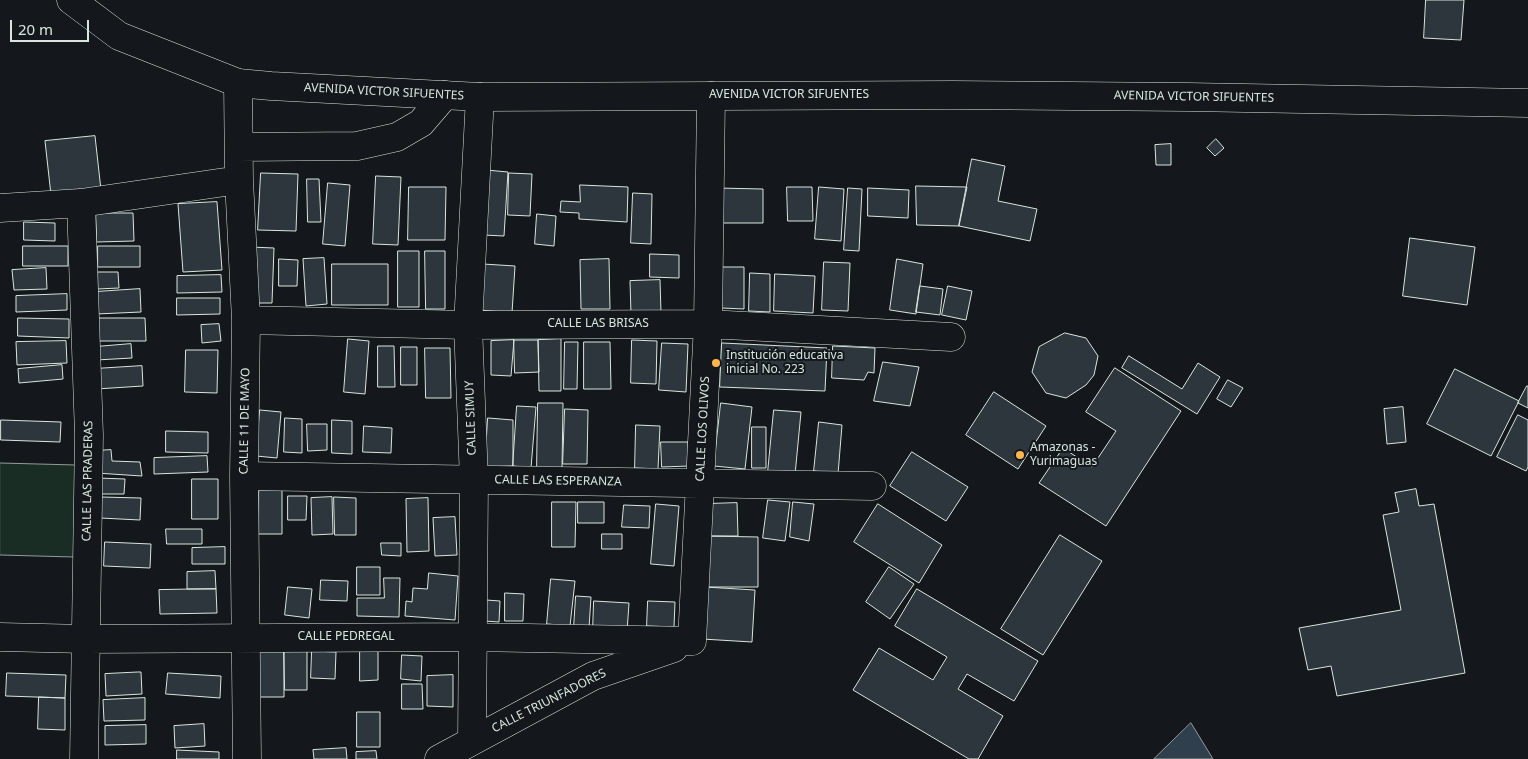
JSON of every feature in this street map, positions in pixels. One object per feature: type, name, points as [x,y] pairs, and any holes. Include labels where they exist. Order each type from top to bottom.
[{"type":"main road","name":"AVENIDA VICTOR SIFUENTES","points":[[71,0],[119,36],[238,83],[332,90],[480,97],[1139,96],[1528,103]]},
{"type":"main road","name":"CALLE 11 DE MAYO","points":[[238,83],[239,180],[246,320],[244,476],[247,759]]},
{"type":"main road","points":[[239,147],[357,146],[397,137],[421,123],[445,95]]},
{"type":"main road","name":"CALLE LOS OLIVOS","points":[[692,641],[708,324],[712,96]]},
{"type":"main road","name":"CALLE SIMUY","points":[[472,741],[474,480],[468,325],[480,97]]},
{"type":"main road","points":[[0,208],[81,203],[239,180]]},
{"type":"main road","name":"CALLE LAS PRADERAS","points":[[81,203],[89,435],[84,759]]},
{"type":"main road","name":"CALLE LAS BRISAS","points":[[246,320],[468,325],[708,324],[951,337]]},
{"type":"main road","name":"CALLE LAS ESPERANZA","points":[[244,476],[872,486]]},
{"type":"main road","name":"CALLE PEDREGAL","points":[[0,637],[86,639],[472,637],[692,641]]},
{"type":"main road","name":"CALLE TRIUNFADORES","points":[[439,759],[593,676],[692,641]]},
{"type":"green space","points":[[0,463],[76,465],[74,557],[0,555]]},
{"type":"water","points":[[1191,723],[1213,759],[1154,759]]},
{"type":"building","points":[[1426,0],[1464,0],[1461,40],[1424,38]]},
{"type":"building","points":[[95,136],[101,190],[51,195],[45,141]]},
{"type":"building","points":[[1216,139],[1224,148],[1215,156],[1207,148]]},
{"type":"building","points":[[1171,144],[1171,165],[1156,165],[1155,145]]},
{"type":"building","points":[[972,159],[1005,166],[998,201],[1037,209],[1030,241],[959,226]]},
{"type":"building","points":[[486,170],[508,172],[504,236],[483,235]]},
{"type":"building","points":[[261,173],[298,174],[296,231],[258,230]]},
{"type":"building","points":[[509,173],[532,174],[530,216],[508,215]]},
{"type":"building","points":[[376,176],[401,177],[398,245],[373,244]]},
{"type":"building","points":[[307,179],[319,179],[321,222],[308,222]]},
{"type":"building","points":[[328,183],[350,185],[345,246],[323,244]]},
{"type":"building","points":[[580,185],[628,187],[627,222],[579,219],[579,213],[560,212],[561,201],[580,202]]},
{"type":"building","points":[[916,186],[967,187],[959,226],[917,225]]},
{"type":"building","points":[[409,187],[446,187],[445,240],[408,240]]},
{"type":"building","points":[[787,187],[812,187],[813,221],[788,221]]},
{"type":"building","points":[[819,187],[844,189],[841,241],[815,239]]},
{"type":"building","points":[[716,188],[763,189],[763,223],[716,223]]},
{"type":"building","points":[[848,188],[862,189],[859,251],[844,250]]},
{"type":"building","points":[[868,188],[909,190],[908,218],[868,216]]},
{"type":"building","points":[[633,193],[652,194],[651,244],[631,243]]},
{"type":"building","points":[[217,202],[222,270],[183,272],[178,204]]},
{"type":"building","points":[[96,213],[133,213],[134,241],[97,242]]},
{"type":"building","points":[[537,214],[556,216],[554,246],[535,244]]},
{"type":"building","points":[[24,222],[55,223],[55,241],[24,240]]},
{"type":"building","points":[[1410,238],[1475,247],[1467,305],[1403,296]]},
{"type":"building","points":[[23,246],[68,246],[68,266],[23,266]]},
{"type":"building","points":[[98,246],[140,246],[140,267],[98,267]]},
{"type":"building","points":[[250,247],[274,248],[272,303],[248,303]]},
{"type":"building","points":[[398,251],[419,251],[419,307],[398,307]]},
{"type":"building","points":[[425,251],[445,251],[445,309],[426,309]]},
{"type":"building","points":[[650,254],[679,255],[679,278],[650,277]]},
{"type":"building","points":[[324,258],[327,304],[306,306],[303,259]]},
{"type":"building","points":[[279,259],[298,260],[297,286],[279,286]]},
{"type":"building","points":[[609,259],[610,309],[581,309],[580,260]]},
{"type":"building","points":[[897,259],[923,264],[916,314],[890,310]]},
{"type":"building","points":[[824,262],[850,263],[848,311],[822,310]]},
{"type":"building","points":[[332,264],[388,264],[388,305],[332,305]]},
{"type":"building","points":[[483,264],[515,266],[512,313],[480,310]]},
{"type":"building","points":[[722,267],[744,267],[744,309],[721,308]]},
{"type":"building","points":[[46,268],[47,289],[14,290],[12,270]]},
{"type":"building","points":[[98,272],[118,272],[119,288],[98,289]]},
{"type":"building","points":[[750,273],[770,274],[770,312],[749,311]]},
{"type":"building","points":[[775,274],[815,276],[813,313],[774,311]]},
{"type":"building","points":[[221,275],[222,292],[177,293],[177,276]]},
{"type":"building","points":[[660,280],[661,313],[631,314],[630,281]]},
{"type":"building","points":[[920,286],[943,289],[940,315],[916,312]]},
{"type":"building","points":[[948,286],[972,291],[966,320],[942,315]]},
{"type":"building","points":[[140,289],[141,312],[96,314],[95,292]]},
{"type":"building","points":[[67,294],[67,310],[16,312],[16,296]]},
{"type":"building","points":[[177,298],[220,298],[220,314],[177,315]]},
{"type":"building","points":[[18,318],[69,319],[69,338],[18,336]]},
{"type":"building","points":[[95,318],[145,318],[146,341],[95,341]]},
{"type":"building","points":[[219,324],[221,341],[202,343],[201,325]]},
{"type":"building","points":[[1065,333],[1086,338],[1098,356],[1094,375],[1086,385],[1066,398],[1046,393],[1032,372],[1039,347]]},
{"type":"building","points":[[348,339],[369,341],[365,394],[344,392]]},
{"type":"building","points":[[561,339],[561,391],[539,391],[538,340]]},
{"type":"building","points":[[514,340],[538,340],[539,372],[515,373]]},
{"type":"building","points":[[514,340],[511,376],[491,375],[491,341]]},
{"type":"building","points":[[632,340],[657,341],[656,384],[631,383]]},
{"type":"building","points":[[66,341],[67,363],[17,365],[16,342]]},
{"type":"building","points":[[565,342],[578,342],[577,389],[564,389]]},
{"type":"building","points":[[584,342],[610,342],[611,389],[584,389]]},
{"type":"building","points":[[662,343],[688,344],[686,392],[659,390]]},
{"type":"building","points":[[722,343],[827,348],[825,391],[720,387]]},
{"type":"building","points":[[131,344],[132,358],[96,360],[95,347]]},
{"type":"building","points":[[378,346],[394,346],[395,387],[378,387]]},
{"type":"building","points":[[833,346],[875,348],[874,373],[868,372],[864,380],[832,378]]},
{"type":"building","points":[[401,347],[417,347],[417,385],[401,385]]},
{"type":"building","points":[[425,348],[450,348],[451,398],[426,398]]},
{"type":"building","points":[[186,350],[218,350],[217,393],[185,392]]},
{"type":"building","points":[[1129,356],[1182,389],[1198,363],[1220,377],[1197,414],[1122,368]]},
{"type":"building","points":[[883,362],[919,367],[910,406],[874,401]]},
{"type":"building","points":[[62,365],[63,379],[19,383],[18,369]]},
{"type":"building","points":[[142,366],[143,386],[96,389],[94,369]]},
{"type":"building","points":[[1115,368],[1181,411],[1106,526],[1039,483],[1063,448],[1092,467],[1116,431],[1086,412]]},
{"type":"building","points":[[1455,369],[1519,401],[1491,456],[1427,424]]},
{"type":"building","points":[[1228,380],[1243,388],[1231,407],[1217,399]]},
{"type":"building","points":[[1528,386],[1528,408],[1518,403]]},
{"type":"building","points":[[994,392],[1046,426],[1018,469],[966,435]]},
{"type":"building","points":[[538,403],[563,403],[562,469],[537,468]]},
{"type":"building","points":[[721,403],[752,407],[745,469],[714,466]]},
{"type":"building","points":[[517,406],[536,407],[531,468],[513,466]]},
{"type":"building","points":[[1403,407],[1406,442],[1387,444],[1384,409]]},
{"type":"building","points":[[565,409],[588,410],[587,464],[563,464]]},
{"type":"building","points":[[260,410],[281,412],[277,458],[256,456]]},
{"type":"building","points":[[774,410],[801,412],[795,475],[768,472]]},
{"type":"building","points":[[1518,415],[1528,420],[1528,467],[1526,471],[1497,457]]},
{"type":"building","points":[[285,418],[302,419],[302,453],[284,452]]},
{"type":"building","points":[[488,418],[513,420],[513,466],[485,467]]},
{"type":"building","points":[[1,420],[61,422],[60,442],[1,440]]},
{"type":"building","points":[[332,420],[352,421],[352,454],[332,453]]},
{"type":"building","points":[[819,422],[842,425],[838,474],[814,471]]},
{"type":"building","points":[[307,424],[327,424],[327,450],[308,451]]},
{"type":"building","points":[[636,425],[660,426],[658,469],[635,468]]},
{"type":"building","points":[[364,426],[392,428],[391,453],[363,452]]},
{"type":"building","points":[[752,427],[766,427],[766,468],[752,468]]},
{"type":"building","points":[[166,431],[208,432],[208,453],[166,452]]},
{"type":"building","points":[[661,442],[688,442],[689,466],[662,467]]},
{"type":"building","points":[[111,450],[112,461],[140,462],[142,476],[96,473],[95,451]]},
{"type":"building","points":[[912,452],[968,487],[946,521],[890,486]]},
{"type":"building","points":[[207,456],[208,472],[154,474],[154,458]]},
{"type":"building","points":[[98,478],[125,479],[124,494],[98,494]]},
{"type":"building","points":[[192,479],[218,479],[218,519],[192,519]]},
{"type":"building","points":[[1416,489],[1419,506],[1434,504],[1465,673],[1337,696],[1331,666],[1308,670],[1299,628],[1401,610],[1383,515],[1399,512],[1395,493]]},
{"type":"building","points":[[259,490],[282,490],[282,534],[259,534]]},
{"type":"building","points":[[288,496],[307,496],[306,520],[288,520]]},
{"type":"building","points":[[101,497],[141,498],[140,520],[100,518]]},
{"type":"building","points":[[332,497],[333,534],[312,535],[311,498]]},
{"type":"building","points":[[334,497],[356,498],[356,535],[335,535]]},
{"type":"building","points":[[428,498],[429,551],[407,552],[406,499]]},
{"type":"building","points":[[768,500],[790,502],[785,541],[763,538]]},
{"type":"building","points":[[552,502],[576,502],[575,547],[552,547]]},
{"type":"building","points":[[578,502],[604,502],[604,523],[578,523]]},
{"type":"building","points":[[793,502],[814,504],[809,541],[790,537]]},
{"type":"building","points":[[737,503],[738,536],[706,536],[706,504]]},
{"type":"building","points":[[656,504],[679,506],[674,566],[651,564]]},
{"type":"building","points":[[878,504],[942,545],[919,583],[854,542]]},
{"type":"building","points":[[624,505],[650,506],[649,528],[622,527]]},
{"type":"building","points":[[455,517],[457,555],[435,556],[433,518]]},
{"type":"building","points":[[166,529],[202,529],[202,544],[167,544]]},
{"type":"building","points":[[602,534],[622,534],[622,549],[602,549]]},
{"type":"building","points":[[1060,535],[1102,561],[1043,655],[1001,629]]},
{"type":"building","points":[[706,536],[758,537],[758,587],[706,587]]},
{"type":"building","points":[[105,542],[151,544],[150,568],[104,566]]},
{"type":"building","points":[[381,543],[401,543],[401,556],[382,555]]},
{"type":"building","points":[[225,547],[225,564],[192,564],[192,548]]},
{"type":"building","points":[[357,567],[380,567],[380,595],[357,595]]},
{"type":"building","points":[[889,567],[914,584],[890,619],[866,602]]},
{"type":"building","points":[[215,571],[216,589],[187,589],[187,572]]},
{"type":"building","points":[[429,573],[458,576],[455,620],[405,616],[406,601],[412,602],[413,588],[427,589]]},
{"type":"building","points":[[384,578],[400,578],[399,617],[357,616],[357,598],[384,598]]},
{"type":"building","points":[[551,579],[575,581],[570,626],[547,624]]},
{"type":"building","points":[[321,580],[348,581],[347,601],[320,600]]},
{"type":"building","points":[[288,587],[312,589],[309,618],[285,615]]},
{"type":"building","points":[[705,587],[755,590],[752,642],[702,639]]},
{"type":"building","points":[[216,589],[217,613],[160,614],[159,590]]},
{"type":"building","points":[[917,589],[1038,661],[1014,701],[967,674],[958,689],[1003,716],[978,759],[969,759],[853,690],[879,648],[933,680],[947,657],[895,626]]},
{"type":"building","points":[[505,593],[524,594],[523,621],[505,621]]},
{"type":"building","points":[[576,596],[591,597],[589,628],[574,627]]},
{"type":"building","points":[[486,600],[500,601],[499,622],[484,621]]},
{"type":"building","points":[[594,601],[629,603],[627,632],[593,630]]},
{"type":"building","points":[[648,601],[675,602],[674,627],[647,626]]},
{"type":"building","points":[[254,649],[284,649],[284,697],[254,697]]},
{"type":"building","points":[[284,650],[307,650],[307,690],[285,690]]},
{"type":"building","points":[[312,651],[336,652],[335,679],[311,678]]},
{"type":"building","points":[[360,651],[378,651],[378,680],[360,681]]},
{"type":"building","points":[[402,655],[422,656],[421,681],[401,679]]},
{"type":"building","points":[[141,672],[142,694],[106,696],[105,674]]},
{"type":"building","points":[[7,673],[66,675],[65,698],[6,696]]},
{"type":"building","points":[[168,673],[221,676],[220,698],[166,694]]},
{"type":"building","points":[[453,675],[453,707],[427,706],[427,676]]},
{"type":"building","points":[[402,684],[422,684],[423,709],[402,709]]},
{"type":"building","points":[[39,697],[65,698],[65,730],[38,729]]},
{"type":"building","points":[[145,698],[145,720],[104,721],[103,700]]},
{"type":"building","points":[[357,712],[380,712],[380,747],[357,747]]},
{"type":"building","points":[[204,724],[205,746],[175,748],[174,726]]},
{"type":"building","points":[[146,725],[146,744],[105,745],[105,726]]},
{"type":"building","points":[[346,748],[347,759],[314,759],[313,750]]},
{"type":"building","points":[[177,750],[219,752],[219,759],[177,759]]},
{"type":"building","points":[[376,751],[377,759],[356,759],[356,752]]},
{"type":"place","name":"Institución educativa inicial No. 223","points":[[716,363]]},
{"type":"place","name":"Amazonas - Yurimaguas","points":[[1020,455]]}]
